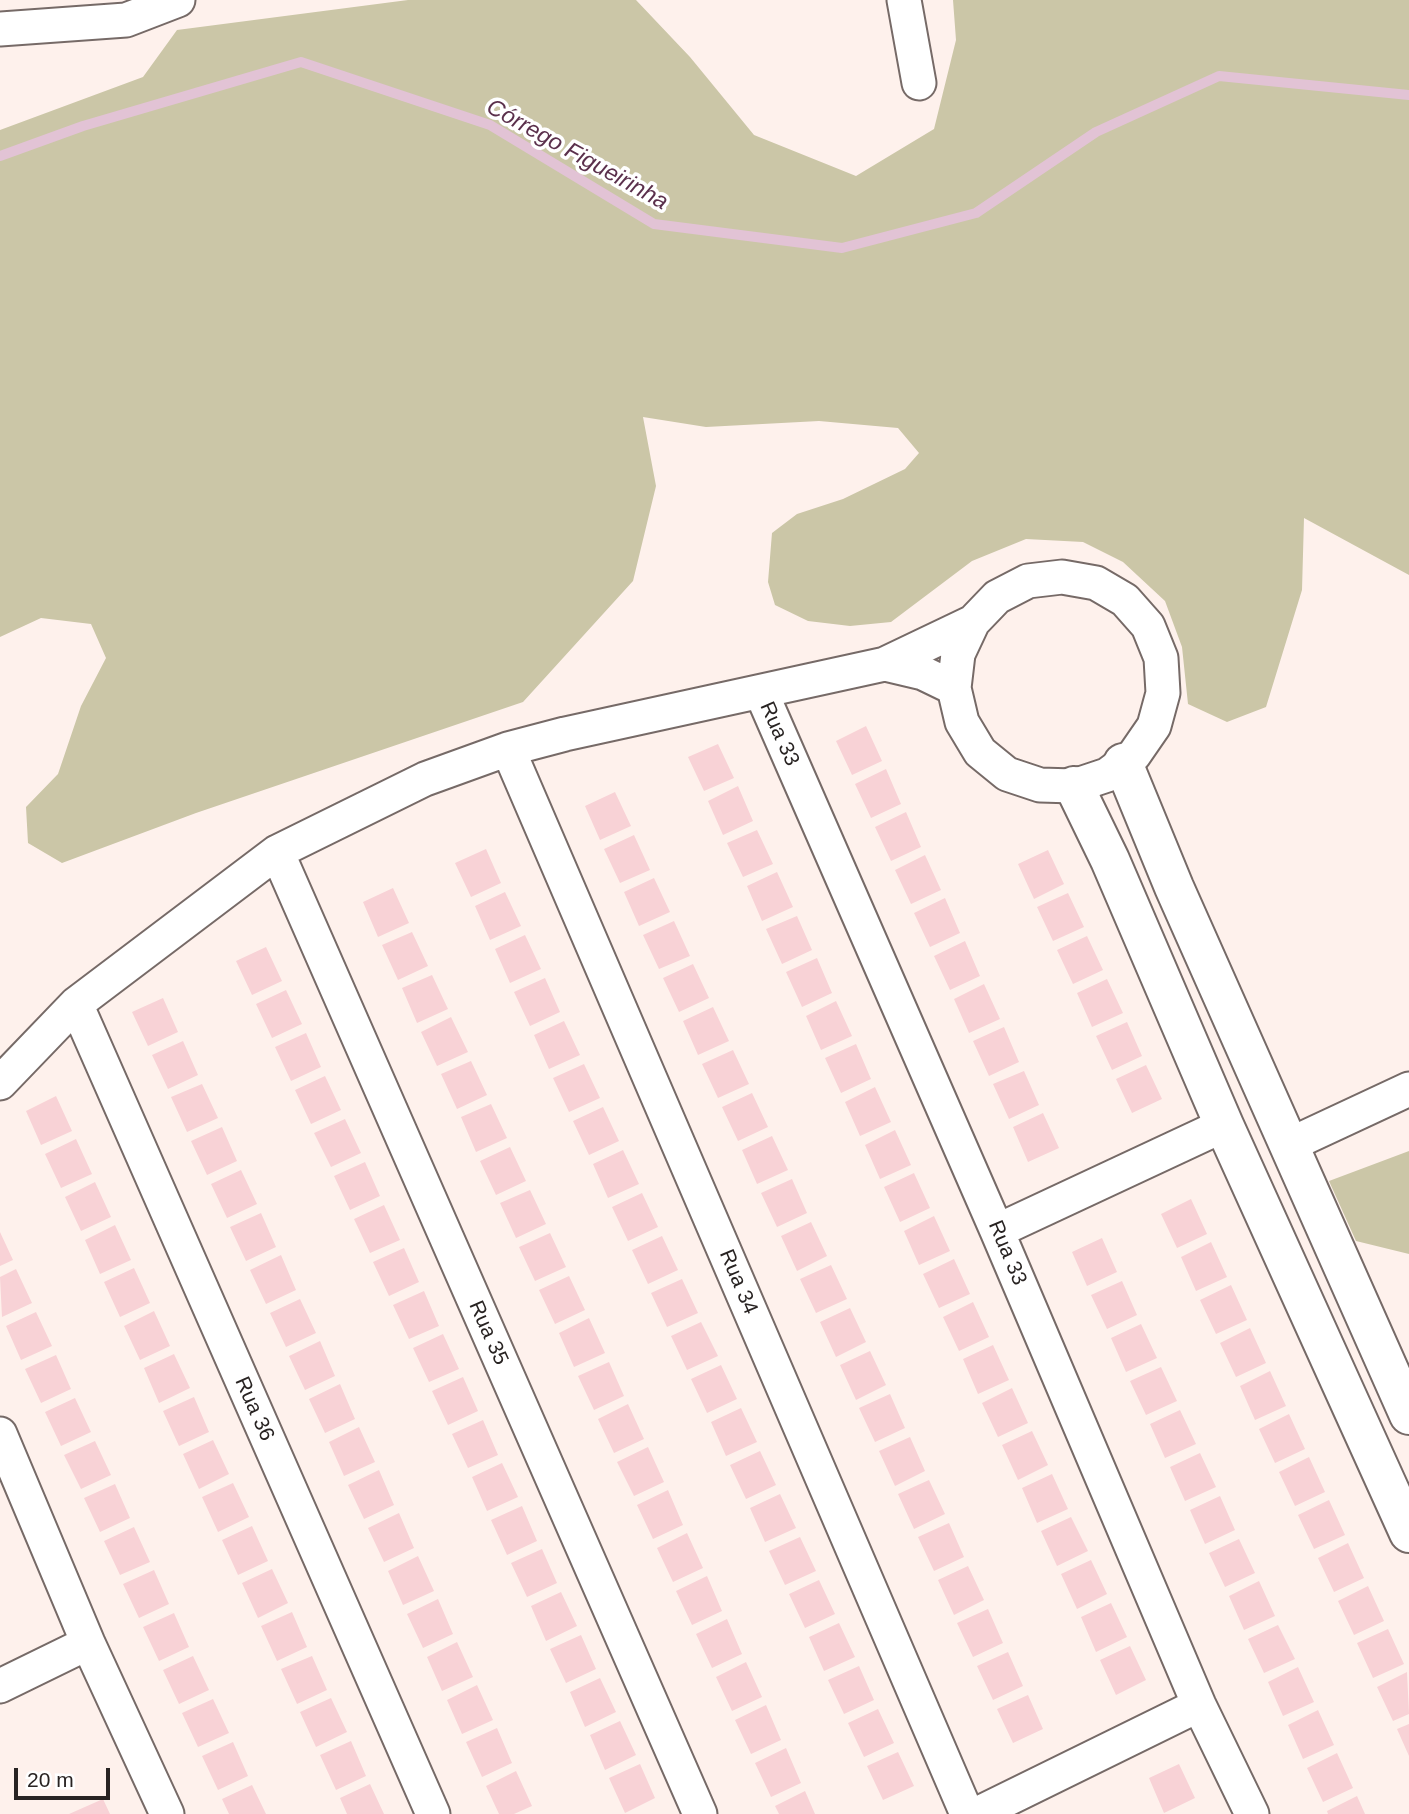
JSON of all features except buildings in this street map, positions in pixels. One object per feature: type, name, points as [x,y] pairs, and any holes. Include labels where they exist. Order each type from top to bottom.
[{"type":"street","points":[[0,29],[126,20],[178,0]]},
{"type":"street","points":[[904,0],[919,82]]},
{"type":"street","points":[[1062,577],[1096,583],[1125,600],[1148,626],[1161,658],[1163,693],[1154,726],[1135,755],[1107,775],[1074,786],[1040,785],[1007,774],[980,752],[962,722],[954,688],[958,654],[973,622],[997,597],[1028,581],[1062,577]]},
{"type":"street","points":[[0,1083],[76,1004],[276,852],[425,779],[508,749],[886,664],[973,622]]},
{"type":"street","points":[[886,664],[923,673],[954,688]]},
{"type":"street","name":"Rua 33","points":[[761,692],[997,1231],[1199,1705],[1252,1814]]},
{"type":"street","name":"Rua 34","points":[[508,749],[967,1814]]},
{"type":"street","points":[[1123,763],[1159,854],[1409,1415]]},
{"type":"street","points":[[1074,786],[1110,860],[1224,1125],[1409,1534]]},
{"type":"street","name":"Rua 35","points":[[276,852],[700,1814]]},
{"type":"street","name":"Rua 36","points":[[76,1004],[433,1814]]},
{"type":"street","points":[[1289,1145],[1409,1089]]},
{"type":"street","points":[[997,1231],[1224,1125]]},
{"type":"street","points":[[0,1434],[88,1643],[167,1814]]},
{"type":"street","points":[[0,1686],[88,1643]]},
{"type":"street","points":[[977,1814],[1199,1705]]},
{"type":"shaded area","points":[[408,0],[636,0],[690,57],[754,135],[856,176],[934,129],[956,40],[953,0],[1409,0],[1409,575],[1304,518],[1302,590],[1266,707],[1227,722],[1188,704],[1182,647],[1165,601],[1123,562],[1083,542],[1026,539],[972,561],[891,622],[850,626],[808,621],[775,605],[768,582],[772,533],[797,514],[843,499],[905,469],[919,453],[898,428],[819,421],[706,427],[643,417],[656,486],[633,581],[523,702],[196,813],[62,863],[28,843],[26,807],[58,774],[81,706],[106,658],[91,624],[41,618],[0,637],[0,130],[143,77],[177,30]]},
{"type":"shaded area","points":[[1409,1151],[1409,1254],[1356,1241],[1329,1181]]},
{"type":"waterway","name":"Córrego Figueirinha","points":[[0,156],[83,126],[301,62],[490,125],[654,224],[842,248],[976,213],[1096,132],[1219,76],[1409,95]]}]
